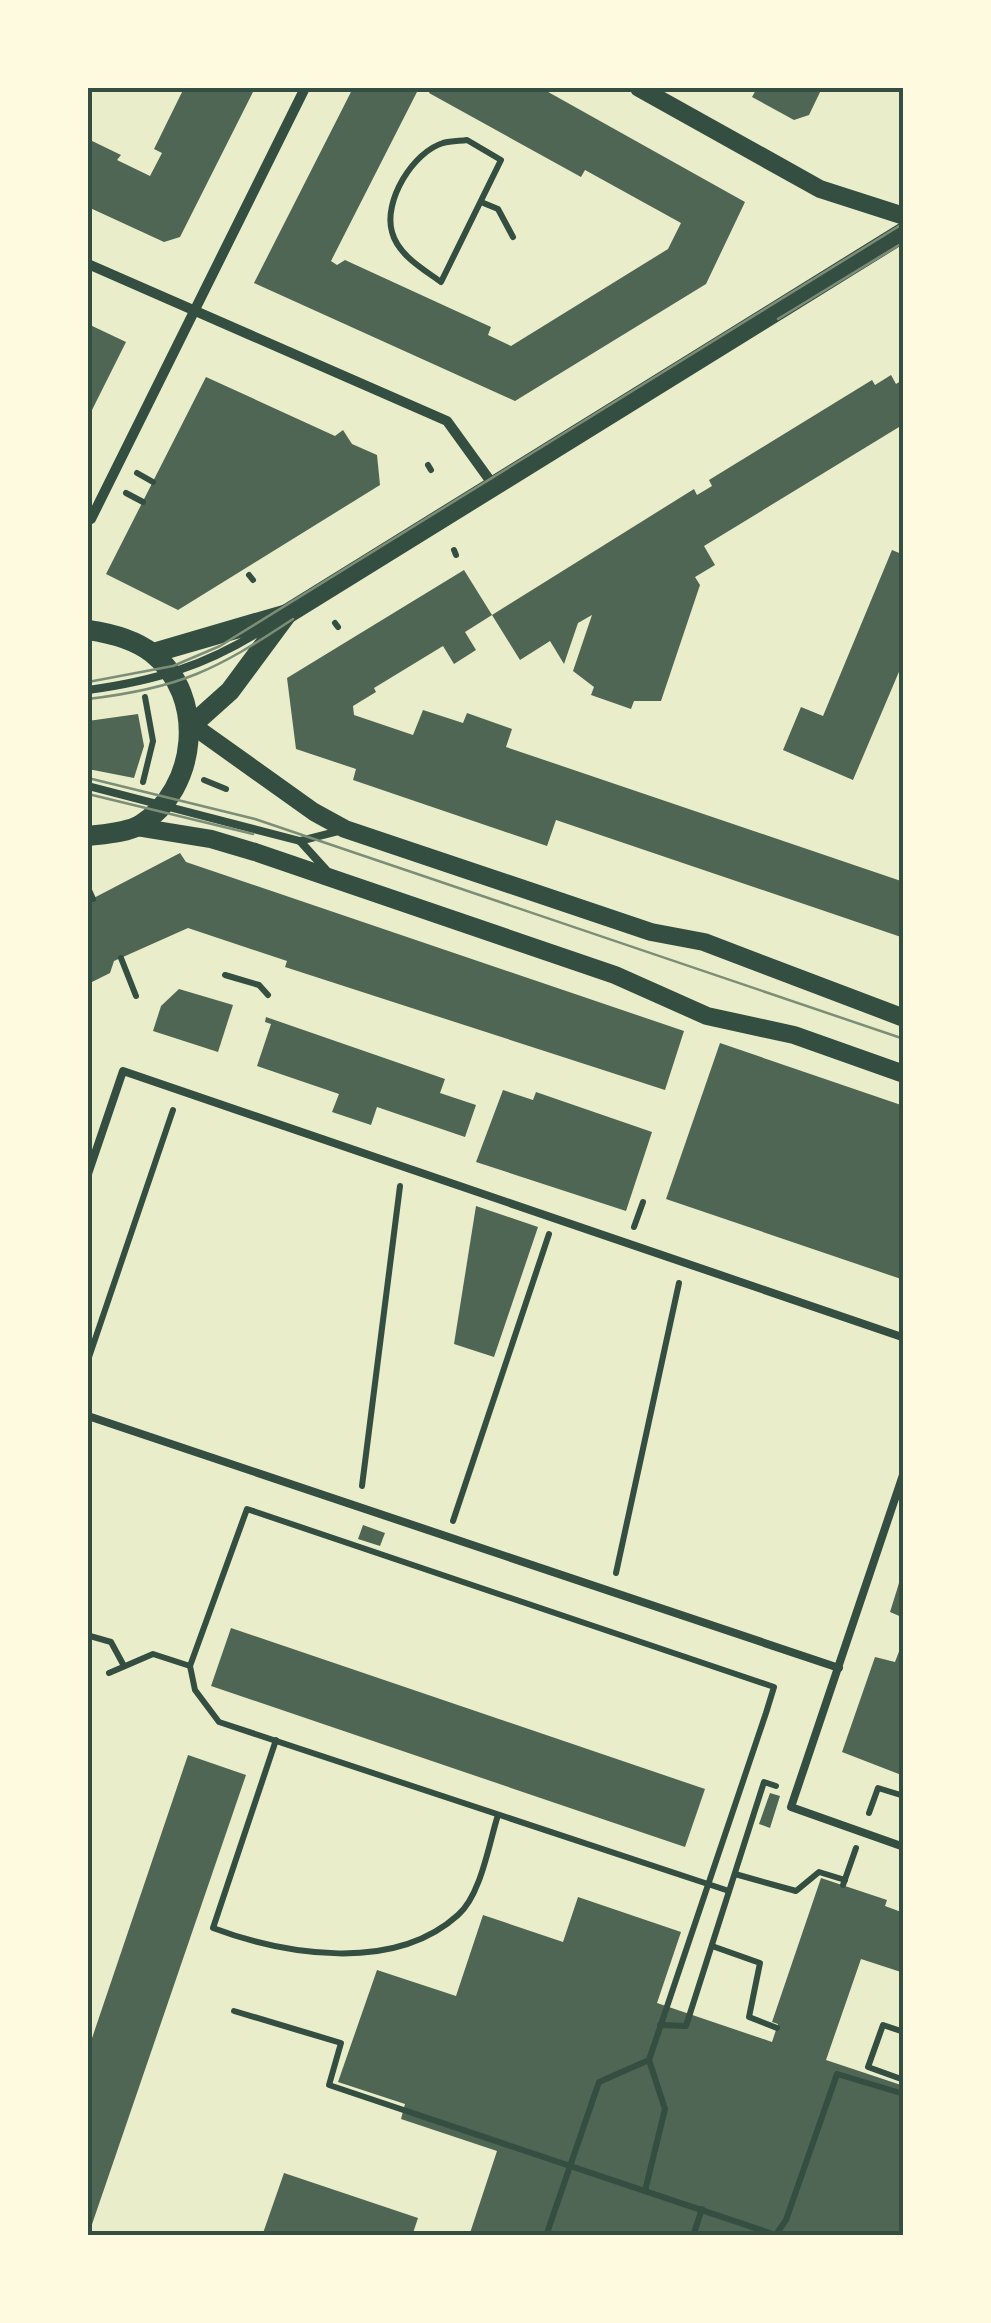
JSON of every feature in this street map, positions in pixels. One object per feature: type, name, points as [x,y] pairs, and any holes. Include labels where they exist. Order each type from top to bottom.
[{"type":"main road","points":[[153,653],[287,614],[904,232]]},
{"type":"main road","points":[[192,725],[230,691],[287,614]]},
{"type":"main road","points":[[88,630],[113,634],[153,653],[171,676],[192,725],[182,771],[164,804],[137,827],[88,836]]},
{"type":"street","points":[[91,518],[305,88]]},
{"type":"street","points":[[639,88],[820,188],[904,216]]},
{"type":"street","points":[[88,264],[446,421],[494,486]]},
{"type":"street","points":[[192,725],[345,830],[651,932],[704,942],[904,1018]]},
{"type":"street","points":[[137,827],[211,838],[616,975],[708,1016],[794,1035],[904,1074]]},
{"type":"lane","points":[[88,690],[171,676],[218,657],[287,614]]},
{"type":"lane","points":[[88,786],[300,842],[345,830]]},
{"type":"lane","points":[[300,842],[334,878]]},
{"type":"lane","points":[[88,1174],[123,1072],[902,1337],[904,1332]]},
{"type":"lane","points":[[88,1416],[839,1668]]},
{"type":"lane","points":[[904,1472],[791,1808],[904,1847]]},
{"type":"path","points":[[467,140],[501,160],[481,202],[441,282],[406,254],[392,233],[391,206],[413,163],[441,143],[467,140]]},
{"type":"path","points":[[481,202],[498,209],[513,237]]},
{"type":"path","points":[[88,888],[93,899]]},
{"type":"path","points":[[120,958],[136,996]]},
{"type":"path","points":[[226,975],[260,985],[268,995]]},
{"type":"path","points":[[88,1360],[180,1090]]},
{"type":"path","points":[[359,1507],[402,1166]]},
{"type":"path","points":[[448,1537],[555,1217]]},
{"type":"path","points":[[602,1628],[684,1262]]},
{"type":"path","points":[[646,2191],[665,2109],[649,2060],[660,2025],[667,2006],[766,1713],[774,1686],[248,1509],[190,1666],[195,1690],[219,1722],[276,1740],[498,1814],[729,1891]]},
{"type":"path","points":[[90,1636],[111,1642],[124,1666]]},
{"type":"path","points":[[109,1673],[153,1654],[190,1666]]},
{"type":"path","points":[[276,1740],[213,1928],[258,1944],[318,1956],[365,1952],[420,1937],[460,1914],[477,1881],[498,1814]]},
{"type":"path","points":[[660,2025],[686,2026],[764,1782],[796,1792]]},
{"type":"path","points":[[735,1874],[796,1891],[819,1872],[844,1882],[878,1788],[904,1796]]},
{"type":"path","points":[[712,1946],[760,1963],[749,2017],[777,2028]]},
{"type":"path","points":[[234,2011],[341,2043],[329,2085],[778,2234],[837,2074],[904,2094]]},
{"type":"path","points":[[904,2032],[883,2026],[868,2067],[904,2080]]},
{"type":"path","points":[[546,2236],[599,2082],[649,2060]]},
{"type":"path","points":[[693,2236],[702,2209]]},
{"type":"building","points":[[184,88],[255,88],[180,237],[164,242],[88,207],[88,139],[121,155],[117,160],[150,176],[162,153],[154,149]]},
{"type":"building","points":[[353,88],[419,88],[331,261],[337,265],[345,260],[491,327],[488,335],[511,346],[668,249],[681,223],[585,170],[581,177],[429,93],[431,88],[541,88],[745,202],[706,284],[515,401],[254,283]]},
{"type":"building","points":[[757,88],[822,88],[809,115],[794,120],[752,97]]},
{"type":"building","points":[[88,324],[126,342],[88,418]]},
{"type":"building","points":[[891,375],[896,384],[904,379],[904,424],[704,546],[715,565],[695,577],[700,585],[661,701],[634,701],[631,709],[591,695],[594,687],[573,671],[592,615],[578,623],[564,664],[550,641],[520,660],[492,615],[694,489],[697,495],[712,486],[709,480],[872,380],[875,385]]},
{"type":"building","points":[[206,377],[335,436],[343,430],[352,444],[377,455],[380,485],[178,610],[106,574]]},
{"type":"building","points":[[892,550],[904,555],[904,660],[853,780],[783,750],[801,707],[823,716]]},
{"type":"building","points":[[464,570],[492,615],[465,632],[476,650],[454,664],[443,646],[374,688],[376,692],[353,706],[354,715],[413,735],[423,710],[463,723],[467,713],[512,729],[506,747],[904,882],[904,938],[556,820],[547,846],[353,780],[356,769],[296,749],[287,678]]},
{"type":"building","points":[[138,714],[144,746],[134,778],[88,769],[88,721]]},
{"type":"building","points":[[180,853],[186,862],[684,1031],[665,1090],[285,967],[287,961],[188,928],[114,961],[110,973],[88,984],[88,901]]},
{"type":"building","points":[[179,989],[233,1005],[218,1052],[153,1031],[161,1006]]},
{"type":"building","points":[[266,1017],[445,1079],[440,1093],[476,1105],[465,1137],[377,1107],[371,1125],[332,1112],[339,1094],[257,1066],[271,1024],[265,1022]]},
{"type":"building","points":[[720,1043],[904,1106],[904,1280],[666,1199]]},
{"type":"building","points":[[503,1090],[533,1100],[536,1092],[652,1132],[626,1211],[476,1162]]},
{"type":"building","points":[[476,1206],[538,1227],[494,1357],[454,1344]]},
{"type":"building","points":[[363,1525],[385,1533],[380,1546],[358,1539]]},
{"type":"building","points":[[904,1567],[904,1618],[890,1612]]},
{"type":"building","points":[[231,1628],[705,1789],[685,1847],[211,1686]]},
{"type":"building","points":[[903,1641],[904,1776],[842,1752],[875,1657],[895,1662]]},
{"type":"building","points":[[188,1755],[246,1775],[88,2236],[88,2050]]},
{"type":"building","points":[[770,1793],[780,1796],[770,1828],[759,1824]]},
{"type":"building","points":[[821,1878],[887,1900],[885,1906],[904,1913],[904,1973],[861,1959],[826,2060],[904,2086],[904,2236],[469,2236],[497,2151],[401,2119],[405,2104],[338,2082],[377,1970],[456,1996],[483,1915],[563,1942],[578,1897],[681,1932],[657,2003],[772,2042],[778,2024],[772,2022]]},
{"type":"building","points":[[284,2173],[418,2218],[412,2236],[262,2236]]},
{"type":"tram line","points":[[88,682],[173,666],[220,646],[904,223]]},
{"type":"tram line","points":[[778,319],[904,242]]},
{"type":"tram line","points":[[88,699],[148,689],[197,674],[293,619]]},
{"type":"tram line","points":[[88,778],[255,819],[904,1039]]},
{"type":"tram line","points":[[88,794],[253,834]]}]
